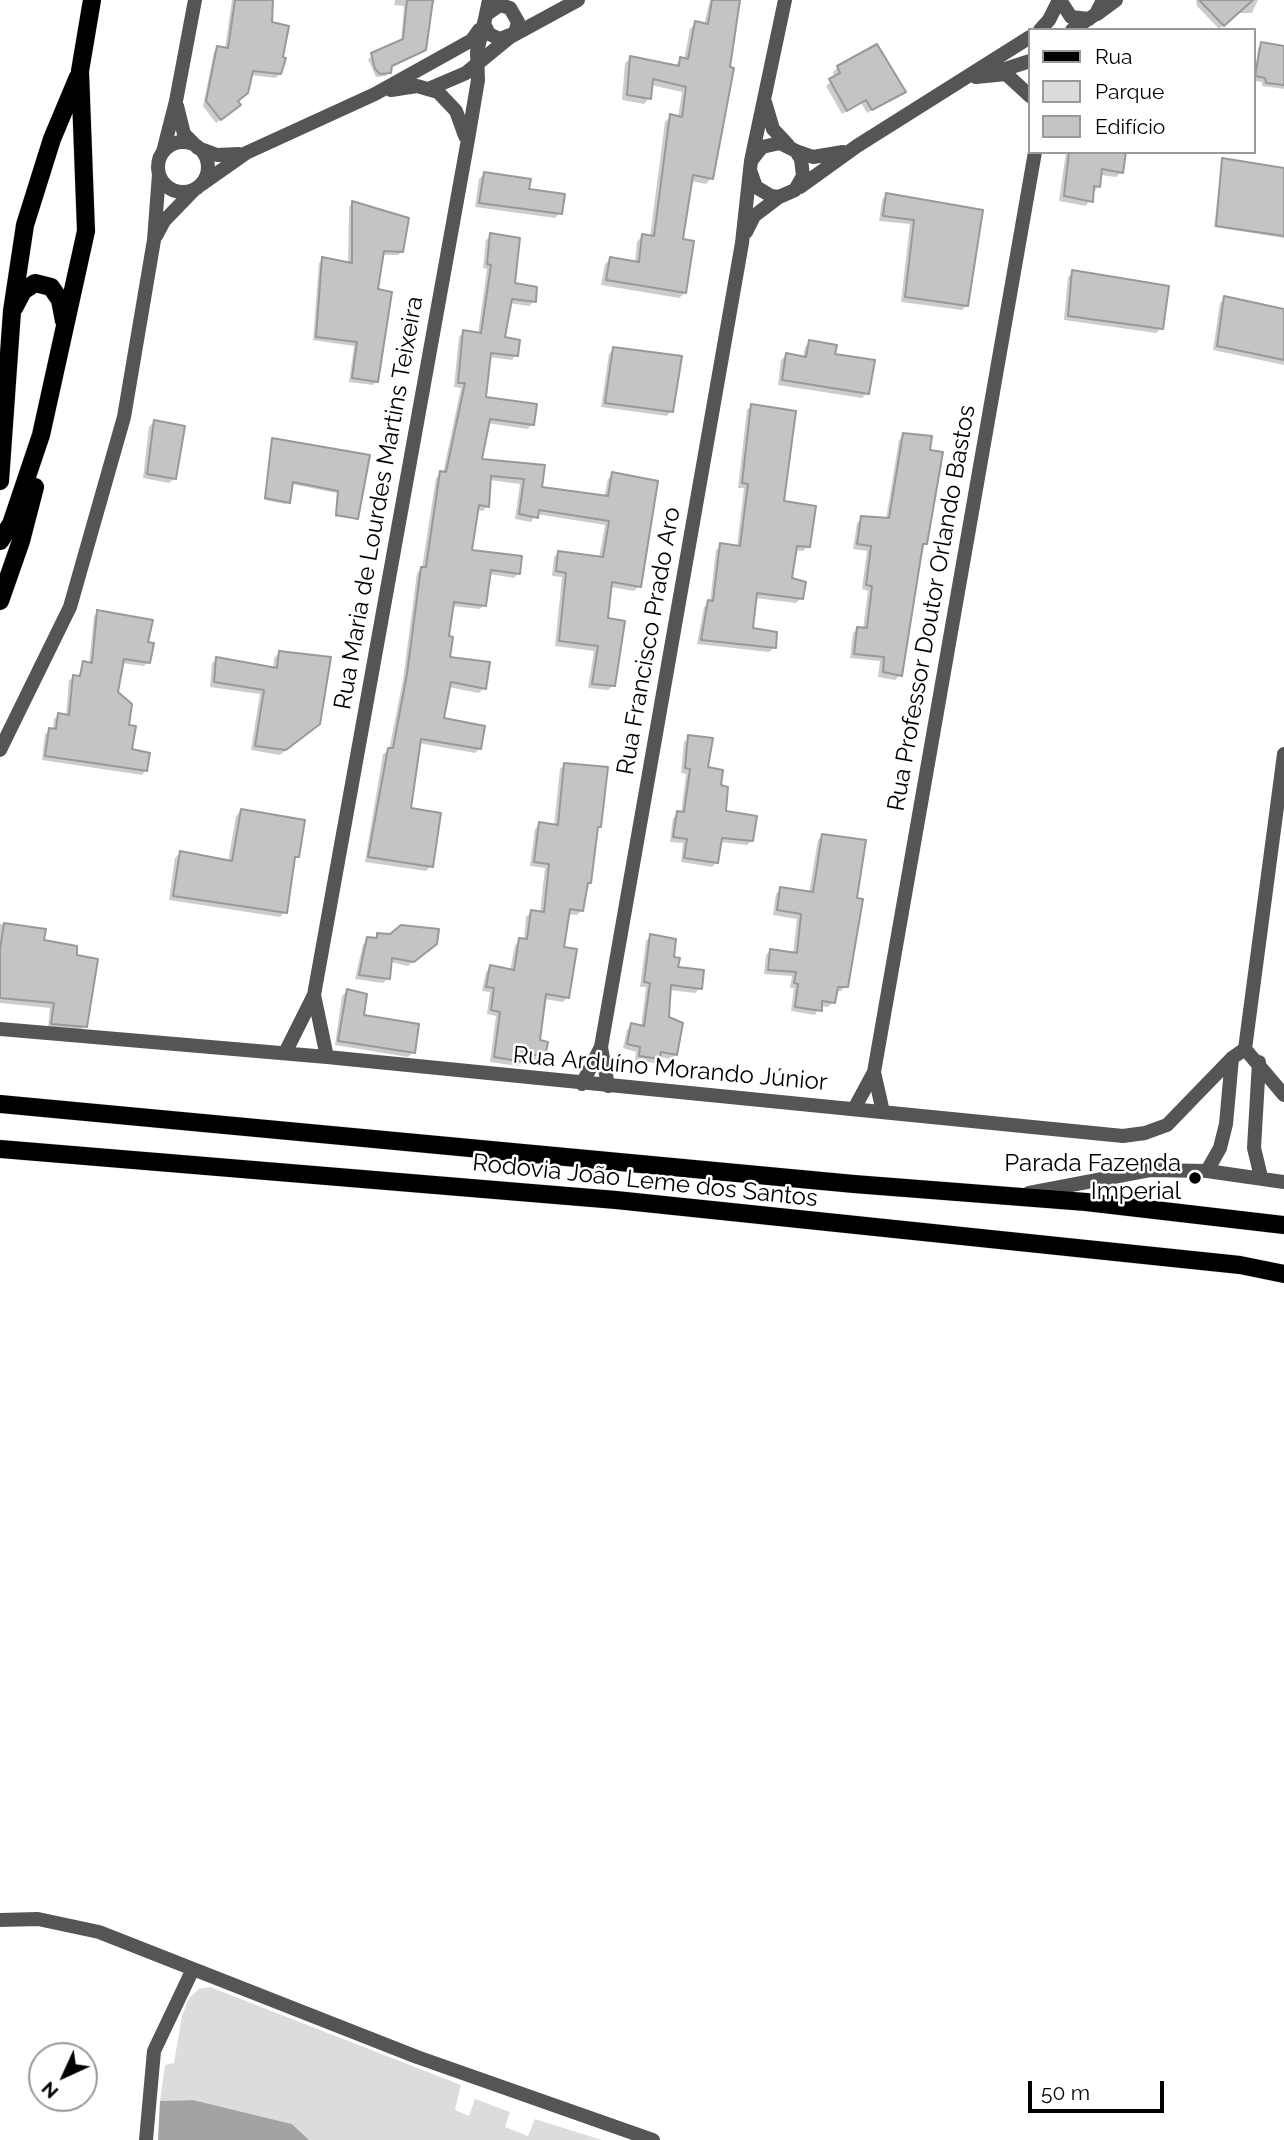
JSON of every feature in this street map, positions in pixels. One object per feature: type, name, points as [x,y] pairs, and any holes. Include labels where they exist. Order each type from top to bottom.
[{"type":"main road","points":[[0,541],[11,524],[41,435],[86,230],[80,71],[92,0]]},
{"type":"main road","points":[[0,481],[12,311],[25,225],[52,139],[80,71]]},
{"type":"main road","points":[[12,311],[23,292],[35,283],[51,287],[60,300],[65,328]]},
{"type":"main road","points":[[0,601],[21,541],[36,481],[41,435]]},
{"type":"main road","name":"Rodovia João Leme dos Santos","points":[[0,1104],[1015,1196],[1284,1225]]},
{"type":"main road","name":"Rodovia João Leme dos Santos","points":[[0,1149],[616,1200],[1240,1265],[1284,1274]]},
{"type":"street","points":[[0,750],[70,607],[124,417],[154,240],[158,167],[176,101],[195,0]]},
{"type":"street","points":[[431,89],[466,73],[510,37],[578,0]]},
{"type":"street","points":[[1093,16],[1103,0]]},
{"type":"street","points":[[1075,28],[1116,0]]},
{"type":"street","name":"Rua Francisco Prado Aro","points":[[582,1084],[601,1047],[742,243],[750,166],[784,2]]},
{"type":"street","points":[[1059,2],[1071,17],[1093,16]]},
{"type":"street","points":[[1041,28],[1059,2]]},
{"type":"street","points":[[1054,28],[1059,2]]},
{"type":"street","points":[[154,240],[164,221],[199,186],[246,153],[375,94],[472,40],[487,11],[500,5],[510,6],[528,14],[562,8]]},
{"type":"street","points":[[510,6],[517,28],[510,37]]},
{"type":"street","points":[[487,11],[486,30],[494,37],[510,37]]},
{"type":"street","name":"Rua Maria de Lourdes Martins Teixeira","points":[[285,1053],[314,995],[467,145],[478,80],[477,52],[487,11]]},
{"type":"street","points":[[857,146],[823,156],[808,156],[780,143],[762,147],[750,166],[756,187],[763,193],[779,197],[795,190],[857,146],[1028,38]]},
{"type":"street","points":[[961,81],[1028,62]]},
{"type":"street","points":[[992,74],[1006,74],[1028,94]]},
{"type":"street","points":[[375,94],[417,86],[444,96],[456,111],[467,145]]},
{"type":"street","name":"Rua Francisco Prado Aro","points":[[766,94],[773,129],[793,148]]},
{"type":"street","points":[[176,101],[184,134],[204,154],[208,169],[199,186]]},
{"type":"street","points":[[163,152],[175,144],[191,144],[207,153],[229,157],[246,153]]},
{"type":"street","points":[[793,148],[804,167],[803,176],[795,190]]},
{"type":"street","name":"Rua Professor Doutor Orlando Bastos","points":[[854,1109],[874,1072],[1035,154]]},
{"type":"street","points":[[159,174],[174,191],[199,186]]},
{"type":"street","name":"Rua Francisco Prado Aro","points":[[742,243],[754,216],[779,197]]},
{"type":"street","points":[[1284,754],[1245,1049],[1259,1062],[1284,1095]]},
{"type":"street","name":"Rua Maria de Lourdes Martins Teixeira","points":[[314,995],[327,1057]]},
{"type":"street","name":"Rua Arduíno Morando Júnior","points":[[0,1029],[327,1057],[1123,1136],[1145,1133],[1167,1125],[1232,1058],[1245,1049]]},
{"type":"street","name":"Rua Francisco Prado Aro","points":[[601,1047],[608,1086]]},
{"type":"street","points":[[1207,1171],[1220,1148],[1226,1124],[1232,1058]]},
{"type":"street","points":[[1259,1062],[1254,1148],[1261,1177]]},
{"type":"street","name":"Rua Professor Doutor Orlando Bastos","points":[[874,1072],[883,1112]]},
{"type":"street","points":[[1015,1196],[1150,1170],[1207,1171],[1284,1182]]},
{"type":"street","points":[[0,1920],[38,1919],[99,1932],[417,2057],[653,2140]]},
{"type":"street","points":[[146,2140],[153,2051],[193,1969]]},
{"type":"green space","points":[[210,1987],[461,2085],[455,2110],[469,2116],[475,2099],[510,2112],[505,2127],[528,2136],[535,2119],[602,2140],[309,2140],[292,2124],[193,2100],[160,2101],[165,2065],[174,2063],[182,2016],[189,1998],[199,1989]]},
{"type":"shaded area","points":[[193,2100],[292,2124],[309,2140],[158,2140],[160,2101]]},
{"type":"building","points":[[235,0],[273,0],[272,22],[289,26],[283,57],[286,58],[281,74],[253,71],[248,93],[238,101],[241,105],[221,120],[206,101],[217,46],[228,48]]},
{"type":"building","points":[[407,0],[433,0],[426,50],[392,66],[391,73],[380,74],[375,69],[371,53],[403,39]]},
{"type":"building","points":[[712,0],[740,0],[730,67],[734,68],[713,179],[693,175],[683,239],[694,241],[686,293],[606,280],[610,257],[639,262],[642,234],[654,236],[670,114],[682,117],[686,87],[653,79],[651,99],[627,95],[630,56],[679,66],[680,57],[688,59],[695,21],[708,24]]},
{"type":"building","points":[[1199,0],[1253,0],[1224,26]]},
{"type":"building","points":[[1261,42],[1284,46],[1284,85],[1266,83],[1265,78],[1256,76]]},
{"type":"building","points":[[877,44],[906,92],[872,110],[866,100],[847,111],[829,79],[840,73],[837,66]]},
{"type":"building","points":[[1069,154],[1126,154],[1123,173],[1102,169],[1100,187],[1094,186],[1093,202],[1064,196]]},
{"type":"building","points":[[1222,158],[1284,168],[1284,236],[1216,226]]},
{"type":"building","points":[[484,172],[531,179],[529,189],[565,194],[562,214],[479,203]]},
{"type":"building","points":[[886,193],[983,210],[968,306],[905,297],[914,220],[883,216]]},
{"type":"building","points":[[352,201],[409,218],[403,252],[384,251],[378,289],[392,292],[378,382],[352,378],[357,342],[316,337],[322,257],[352,263]]},
{"type":"building","points":[[490,233],[520,238],[515,283],[537,287],[536,302],[512,299],[505,337],[520,340],[518,356],[491,353],[486,397],[537,404],[534,425],[490,419],[482,459],[545,465],[542,487],[608,496],[612,472],[658,481],[641,587],[612,582],[608,618],[625,621],[615,686],[592,684],[598,646],[559,641],[566,573],[556,571],[558,551],[603,557],[609,521],[539,510],[538,518],[519,514],[524,479],[491,476],[489,507],[479,505],[472,550],[522,556],[520,574],[491,570],[486,606],[454,602],[449,636],[453,637],[450,657],[490,662],[486,689],[451,682],[444,718],[485,726],[481,749],[421,739],[411,808],[441,813],[433,867],[368,857],[388,748],[393,748],[407,674],[421,567],[426,567],[440,471],[446,472],[465,383],[458,383],[463,330],[481,333],[491,265],[487,264]]},
{"type":"building","points":[[1072,270],[1169,286],[1163,329],[1068,316]]},
{"type":"building","points":[[1224,296],[1284,309],[1284,360],[1217,346]]},
{"type":"building","points":[[809,340],[837,345],[835,354],[875,360],[869,394],[782,380],[786,353],[806,357]]},
{"type":"building","points":[[613,347],[682,356],[673,412],[605,403]]},
{"type":"building","points":[[751,404],[796,411],[784,501],[816,506],[810,547],[797,546],[792,578],[806,582],[803,599],[757,593],[753,628],[777,632],[776,648],[701,640],[708,600],[713,601],[720,543],[740,546],[748,484],[742,483]]},
{"type":"building","points":[[154,420],[185,426],[176,479],[147,474]]},
{"type":"building","points":[[903,433],[932,436],[930,450],[943,452],[927,544],[923,544],[902,676],[883,672],[884,657],[854,654],[857,627],[867,628],[872,586],[866,585],[871,546],[857,544],[861,516],[889,518]]},
{"type":"building","points":[[272,438],[370,455],[358,519],[336,515],[338,491],[293,482],[290,503],[265,498]]},
{"type":"building","points":[[97,610],[153,620],[148,642],[154,643],[150,663],[124,659],[118,692],[132,704],[129,725],[136,726],[132,749],[150,753],[147,771],[45,756],[49,728],[56,729],[58,713],[69,715],[73,675],[80,676],[83,661],[92,663]]},
{"type":"building","points":[[279,651],[331,657],[320,724],[286,750],[255,746],[264,690],[214,682],[216,657],[277,668]]},
{"type":"building","points":[[688,735],[713,738],[708,767],[723,770],[721,785],[728,787],[726,811],[757,816],[753,841],[722,838],[718,863],[684,858],[687,839],[673,837],[677,811],[684,812],[690,769],[685,768]]},
{"type":"building","points":[[564,763],[608,767],[591,883],[588,883],[583,911],[570,909],[564,947],[577,949],[569,998],[546,994],[540,1040],[548,1042],[545,1057],[526,1053],[524,1062],[494,1057],[500,1012],[491,1010],[494,988],[486,987],[490,965],[514,970],[519,938],[527,939],[531,910],[544,912],[549,864],[534,862],[539,822],[558,825]]},
{"type":"building","points":[[241,809],[305,820],[299,857],[295,857],[287,913],[173,896],[180,851],[232,861]]},
{"type":"building","points":[[822,834],[866,840],[857,898],[863,899],[848,987],[838,987],[835,1003],[822,1001],[822,1011],[795,1007],[798,984],[794,983],[796,972],[768,970],[770,949],[797,953],[801,914],[777,910],[780,887],[813,892]]},
{"type":"building","points":[[4,923],[46,929],[44,940],[77,946],[77,955],[98,959],[87,1027],[51,1024],[54,1003],[0,998],[0,949]]},
{"type":"building","points":[[401,925],[439,929],[437,944],[414,962],[392,958],[390,979],[359,975],[367,937],[377,938],[377,933],[390,934]]},
{"type":"building","points":[[650,934],[676,939],[674,957],[680,958],[678,967],[704,970],[702,989],[671,985],[669,1017],[683,1023],[677,1055],[661,1052],[660,1059],[639,1056],[640,1047],[627,1044],[631,1023],[644,1026],[650,983],[644,982]]},
{"type":"building","points":[[347,989],[367,994],[364,1015],[419,1024],[415,1053],[338,1041]]},
{"type":"place","name":"Parada Fazenda Imperial","points":[[1195,1178]]}]
